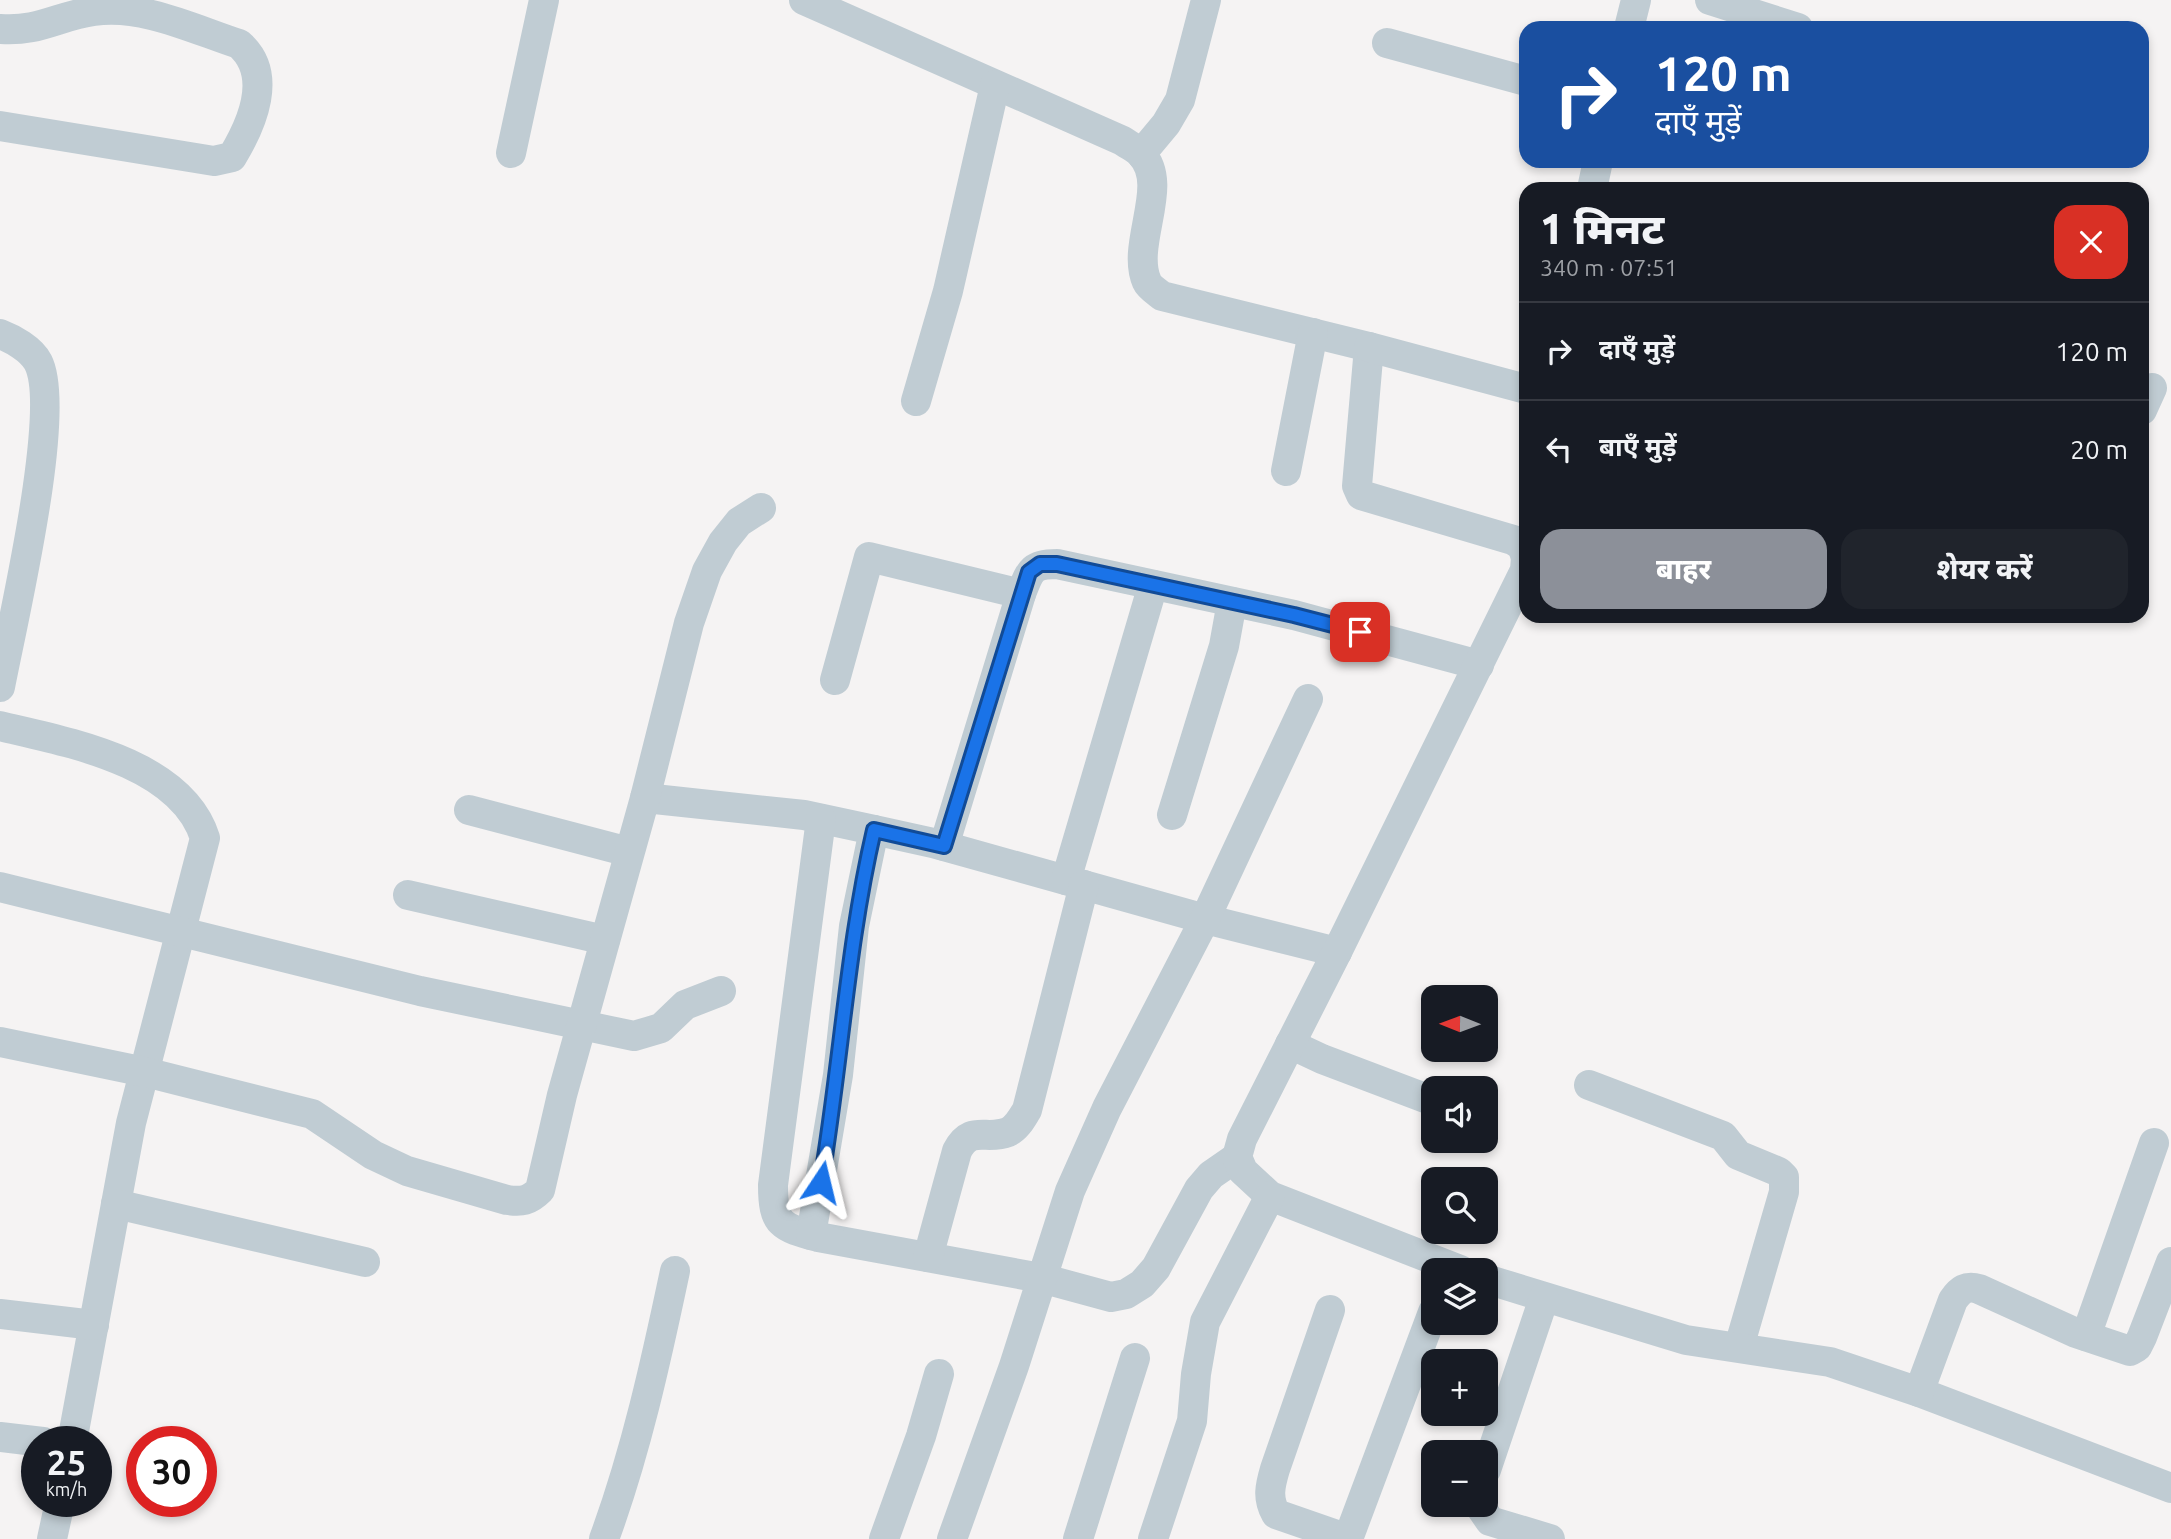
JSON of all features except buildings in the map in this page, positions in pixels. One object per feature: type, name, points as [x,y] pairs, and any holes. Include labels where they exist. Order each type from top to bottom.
[{"type":"street","points":[[511,153],[544,0]]},
{"type":"street","points":[[804,0],[1123,141],[1142,154],[1151,171],[1152,185],[1143,269],[1147,284],[1162,296],[1519,387]]},
{"type":"street","points":[[1142,154],[1166,124],[1180,100],[1206,0]]},
{"type":"street","points":[[1631,21],[1636,0]]},
{"type":"street","points":[[1725,2],[1778,21]]},
{"type":"street","points":[[0,29],[22,31],[92,11],[135,10],[239,44],[247,51],[257,68],[257,96],[247,132],[232,157],[215,161],[0,126]]},
{"type":"street","points":[[1387,43],[1519,79]]},
{"type":"street","points":[[916,401],[948,291],[995,85]]},
{"type":"street","points":[[1286,471],[1313,333]]},
{"type":"street","points":[[0,334],[14,340],[37,359],[44,379],[46,418],[32,517],[0,687]]},
{"type":"street","points":[[1368,347],[1357,486],[1361,495],[1519,544]]},
{"type":"street","points":[[0,1042],[145,1072],[312,1114],[339,1129],[373,1155],[407,1171],[522,1202],[532,1198],[540,1190],[581,1026],[645,798],[690,623],[707,571],[723,542],[739,522],[761,508]]},
{"type":"street","points":[[835,680],[869,556],[1021,594]]},
{"type":"street","points":[[944,846],[1021,594],[1029,572],[1040,564],[1057,564],[1294,615],[1479,665]]},
{"type":"street","points":[[1425,1258],[1270,1196],[1243,1171],[1237,1157],[1241,1139],[1337,952],[1519,582]]},
{"type":"street","points":[[928,1257],[957,1151],[963,1139],[973,1135],[1007,1132],[1019,1123],[1027,1110],[1075,883],[1153,585]]},
{"type":"street","points":[[1172,815],[1224,646],[1232,602]]},
{"type":"street","points":[[952,1539],[1014,1366],[1070,1191],[1107,1108],[1205,919],[1308,699]]},
{"type":"street","points":[[0,726],[106,753],[152,778],[187,804],[200,823],[205,838],[131,1124],[75,1426]]},
{"type":"street","points":[[645,798],[821,819],[874,830],[944,846],[1205,919],[1337,952]]},
{"type":"street","points":[[469,810],[629,852]]},
{"type":"street","points":[[821,819],[773,1196],[773,1209],[778,1221],[787,1228],[811,1235],[1041,1278],[1111,1297],[1126,1294],[1142,1284],[1156,1269],[1199,1189],[1211,1175],[1237,1157]]},
{"type":"street","points":[[811,1235],[838,1075],[854,926],[874,830]]},
{"type":"street","points":[[0,887],[183,930],[420,991],[634,1036],[661,1028],[685,1005],[720,991]]},
{"type":"street","points":[[408,895],[605,940]]},
{"type":"street","points":[[1290,1044],[1421,1096]]},
{"type":"street","points":[[1589,1086],[1723,1136],[1738,1156],[1784,1177],[1784,1192],[1739,1347]]},
{"type":"street","points":[[2086,1336],[2154,1143]]},
{"type":"street","points":[[1153,1539],[1192,1420],[1198,1354],[1205,1322],[1270,1196]]},
{"type":"street","points":[[116,1204],[365,1262]]},
{"type":"street","points":[[1919,1392],[1952,1300],[1960,1290],[1968,1287],[1979,1289],[2086,1336],[2130,1351],[2137,1347],[2171,1262]]},
{"type":"street","points":[[604,1539],[624,1486],[675,1271]]},
{"type":"street","points":[[1498,1283],[1686,1340],[1830,1362],[1919,1392],[2171,1488]]},
{"type":"street","points":[[1496,1440],[1544,1298]]},
{"type":"street","points":[[1330,1310],[1275,1469],[1269,1490],[1270,1503],[1276,1514],[1348,1539],[1424,1335]]},
{"type":"street","points":[[0,1314],[94,1325]]},
{"type":"street","points":[[1079,1539],[1135,1358]]},
{"type":"street","points":[[884,1539],[921,1436],[939,1374]]},
{"type":"street","points":[[0,1437],[21,1439]]},
{"type":"street","points":[[52,1539],[57,1517]]},
{"type":"street","points":[[1487,1517],[1490,1521],[1550,1539]]},
{"type":"route","points":[[821,1182],[838,1075],[854,926],[874,830],[944,846],[1029,572],[1040,564],[1057,564],[1294,615],[1360,632]]}]
